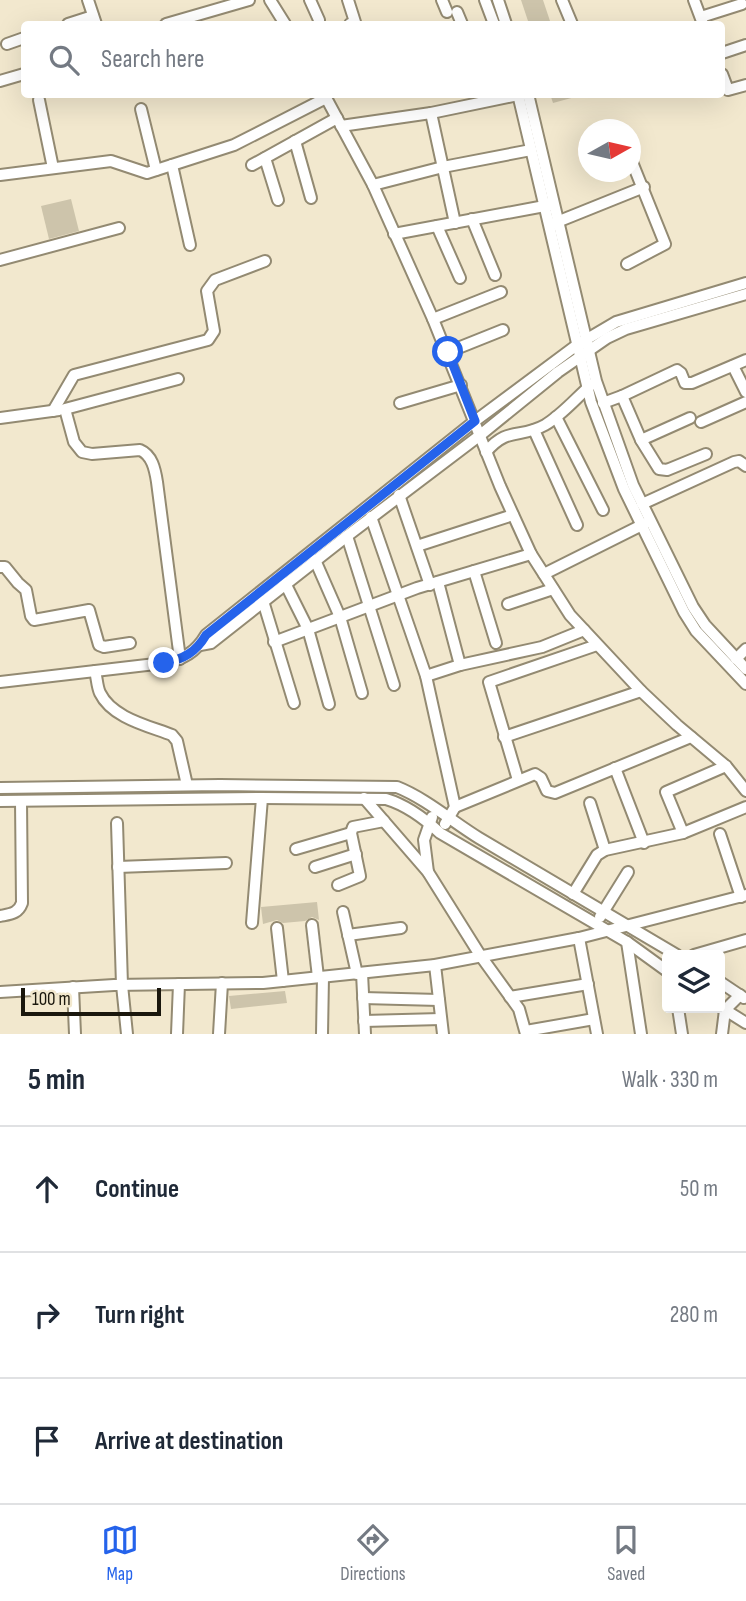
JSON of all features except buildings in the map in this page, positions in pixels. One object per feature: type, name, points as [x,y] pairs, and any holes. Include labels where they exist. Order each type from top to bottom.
[{"type":"street","points":[[88,0],[94,20]]},
{"type":"street","points":[[176,21],[249,0]]},
{"type":"street","points":[[270,0],[283,21]]},
{"type":"street","points":[[310,0],[319,20]]},
{"type":"street","points":[[348,0],[355,21]]},
{"type":"street","points":[[442,0],[460,21]]},
{"type":"street","points":[[485,0],[493,21]]},
{"type":"street","points":[[498,0],[505,21]]},
{"type":"street","points":[[562,0],[571,21]]},
{"type":"street","points":[[694,0],[702,21],[742,4]]},
{"type":"street","points":[[8,44],[21,39]]},
{"type":"street","points":[[725,52],[746,45]]},
{"type":"street","points":[[0,81],[21,75]]},
{"type":"street","points":[[725,82],[728,90],[746,85]]},
{"type":"street","points":[[0,175],[111,161],[147,173],[234,145],[321,98]]},
{"type":"street","points":[[326,98],[373,185],[448,352],[479,436],[531,554],[570,615],[584,631],[642,691],[726,766],[746,791]]},
{"type":"street","points":[[252,165],[295,141],[339,122],[431,113],[504,98]]},
{"type":"street","points":[[519,98],[531,150],[554,224],[592,385],[624,489],[705,625],[746,669]]},
{"type":"street","points":[[529,98],[549,205]]},
{"type":"street","points":[[39,100],[52,168]]},
{"type":"street","points":[[141,109],[156,170]]},
{"type":"street","points":[[431,113],[455,223]]},
{"type":"street","points":[[295,141],[311,198]]},
{"type":"street","points":[[373,185],[443,167],[531,150]]},
{"type":"street","points":[[265,158],[278,200]]},
{"type":"street","points":[[172,165],[190,245]]},
{"type":"street","points":[[627,264],[665,244],[641,180]]},
{"type":"street","points":[[554,224],[644,187]]},
{"type":"street","points":[[394,233],[549,205]]},
{"type":"street","points":[[472,219],[495,275]]},
{"type":"street","points":[[437,226],[460,278]]},
{"type":"street","points":[[0,260],[120,229]]},
{"type":"street","points":[[53,411],[74,375],[208,340],[214,331],[207,290],[215,280],[265,261]]},
{"type":"street","points":[[0,682],[180,659],[200,645],[206,635],[475,421],[582,343],[616,322],[746,283]]},
{"type":"street","points":[[433,319],[501,292]]},
{"type":"street","points":[[200,645],[211,643],[558,372],[607,338],[626,329],[746,294]]},
{"type":"street","points":[[448,352],[503,330]]},
{"type":"street","points":[[603,403],[677,370],[685,383],[692,383],[746,360]]},
{"type":"street","points":[[733,366],[746,392]]},
{"type":"street","points":[[0,418],[65,409],[178,379]]},
{"type":"street","points":[[400,403],[461,385]]},
{"type":"street","points":[[592,385],[603,403],[642,504],[645,523],[690,622],[746,684]]},
{"type":"street","points":[[486,452],[503,436],[534,430],[556,417],[592,385]]},
{"type":"street","points":[[622,396],[641,440],[655,464],[663,471],[706,454]]},
{"type":"street","points":[[701,422],[746,402]]},
{"type":"street","points":[[65,409],[74,442],[82,452],[92,454],[140,450],[151,460],[157,482],[180,659]]},
{"type":"street","points":[[556,417],[603,510]]},
{"type":"street","points":[[641,440],[690,418]]},
{"type":"street","points":[[534,430],[577,525]]},
{"type":"street","points":[[642,504],[734,462],[739,461],[746,466]]},
{"type":"street","points":[[399,495],[434,584],[460,666]]},
{"type":"street","points":[[417,546],[513,515]]},
{"type":"street","points":[[371,517],[426,676],[455,807]]},
{"type":"street","points":[[544,574],[645,523]]},
{"type":"street","points":[[346,536],[394,685]]},
{"type":"street","points":[[274,642],[400,595],[531,554]]},
{"type":"street","points":[[315,561],[340,617],[362,693]]},
{"type":"street","points":[[0,567],[5,566],[26,590],[34,620],[89,610],[99,645],[104,647],[130,643]]},
{"type":"street","points":[[474,571],[496,643]]},
{"type":"street","points":[[285,583],[308,629],[328,704]]},
{"type":"street","points":[[508,604],[553,589]]},
{"type":"street","points":[[263,601],[294,703]]},
{"type":"street","points":[[426,676],[542,647],[584,631]]},
{"type":"street","points":[[518,780],[489,682],[597,645]]},
{"type":"street","points":[[736,659],[746,649]]},
{"type":"street","points":[[95,671],[100,692],[106,702],[118,712],[172,736],[177,741],[187,785]]},
{"type":"street","points":[[505,737],[642,691]]},
{"type":"street","points":[[440,833],[455,807],[518,780],[538,775],[551,794],[691,737]]},
{"type":"street","points":[[683,833],[666,792],[726,766]]},
{"type":"street","points":[[615,768],[644,843]]},
{"type":"street","points":[[0,788],[389,785],[410,792],[448,819],[668,950]]},
{"type":"street","points":[[252,923],[261,798]]},
{"type":"street","points":[[364,798],[428,872],[480,955],[519,1009],[526,1032],[594,1019]]},
{"type":"street","points":[[0,801],[364,798],[395,802],[440,833],[627,942],[662,967]]},
{"type":"street","points":[[0,916],[13,914],[20,909],[22,903],[20,801]]},
{"type":"street","points":[[590,803],[605,850]]},
{"type":"street","points":[[573,894],[597,855],[605,850],[683,833],[746,807]]},
{"type":"street","points":[[428,872],[424,840],[436,811]]},
{"type":"street","points":[[338,886],[360,876],[351,833],[353,827],[384,821]]},
{"type":"street","points":[[117,823],[122,985],[127,1034]]},
{"type":"street","points":[[296,849],[351,833]]},
{"type":"street","points":[[0,992],[122,985],[283,981],[359,974],[435,965],[579,937],[600,928],[626,925],[743,896],[720,834]]},
{"type":"street","points":[[315,867],[356,854]]},
{"type":"street","points":[[118,867],[226,863]]},
{"type":"street","points":[[600,928],[603,913],[628,872]]},
{"type":"street","points":[[343,912],[359,974],[365,1034]]},
{"type":"street","points":[[381,917],[383,930]]},
{"type":"street","points":[[312,925],[320,977],[322,1034]]},
{"type":"street","points":[[277,928],[283,981]]},
{"type":"street","points":[[348,935],[401,928]]},
{"type":"street","points":[[579,937],[597,1034]]},
{"type":"street","points":[[711,950],[746,940]]},
{"type":"street","points":[[627,942],[641,1034]]},
{"type":"street","points":[[435,965],[443,1034]]},
{"type":"street","points":[[219,1034],[222,983]]},
{"type":"street","points":[[177,1034],[179,984]]},
{"type":"street","points":[[510,997],[588,984]]},
{"type":"street","points":[[725,985],[743,997],[725,1006]]},
{"type":"street","points":[[74,987],[75,1034]]},
{"type":"street","points":[[363,998],[439,1000]]},
{"type":"street","points":[[725,1010],[746,1023]]},
{"type":"street","points":[[679,1013],[682,1034]]},
{"type":"street","points":[[722,1013],[722,1034]]},
{"type":"street","points":[[364,1021],[442,1019]]},
{"type":"route","points":[[164,663],[187,656],[200,645],[206,635],[475,421],[448,352]]}]
